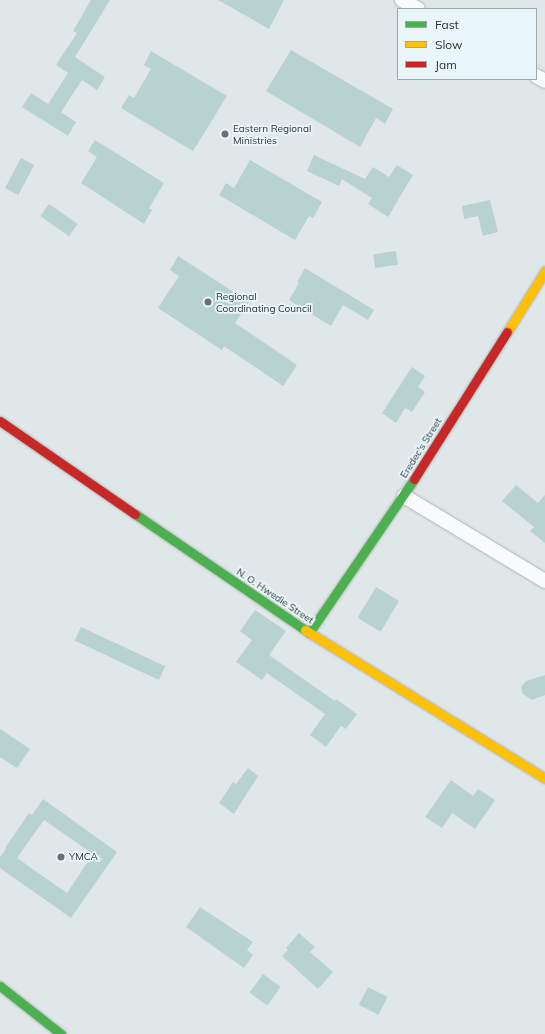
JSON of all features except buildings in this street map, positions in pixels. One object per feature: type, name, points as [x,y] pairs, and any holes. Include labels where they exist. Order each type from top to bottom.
[{"type":"street","points":[[402,0],[416,8]]},
{"type":"street","name":"Eredec's Street","points":[[309,633],[404,496],[545,271]]},
{"type":"street","name":"N. O. Hwedie Street","points":[[0,421],[309,633],[545,778]]},
{"type":"street","points":[[404,496],[545,581]]},
{"type":"street","points":[[0,986],[61,1034]]},
{"type":"traffic: fast","points":[[309,633],[414,479]]},
{"type":"traffic: fast","points":[[135,514],[305,630]]},
{"type":"traffic: fast","points":[[0,986],[61,1034]]},
{"type":"traffic: slow","points":[[507,332],[545,271]]},
{"type":"traffic: slow","points":[[305,630],[545,778]]},
{"type":"traffic: jam","points":[[414,479],[507,332]]},
{"type":"traffic: jam","points":[[0,421],[135,514]]},
{"type":"place","name":"Eastern Regional Ministries","points":[[225,134]]},
{"type":"place","name":"Regional Coordinating Council","points":[[208,302]]},
{"type":"place","name":"YMCA","points":[[61,857]]}]
